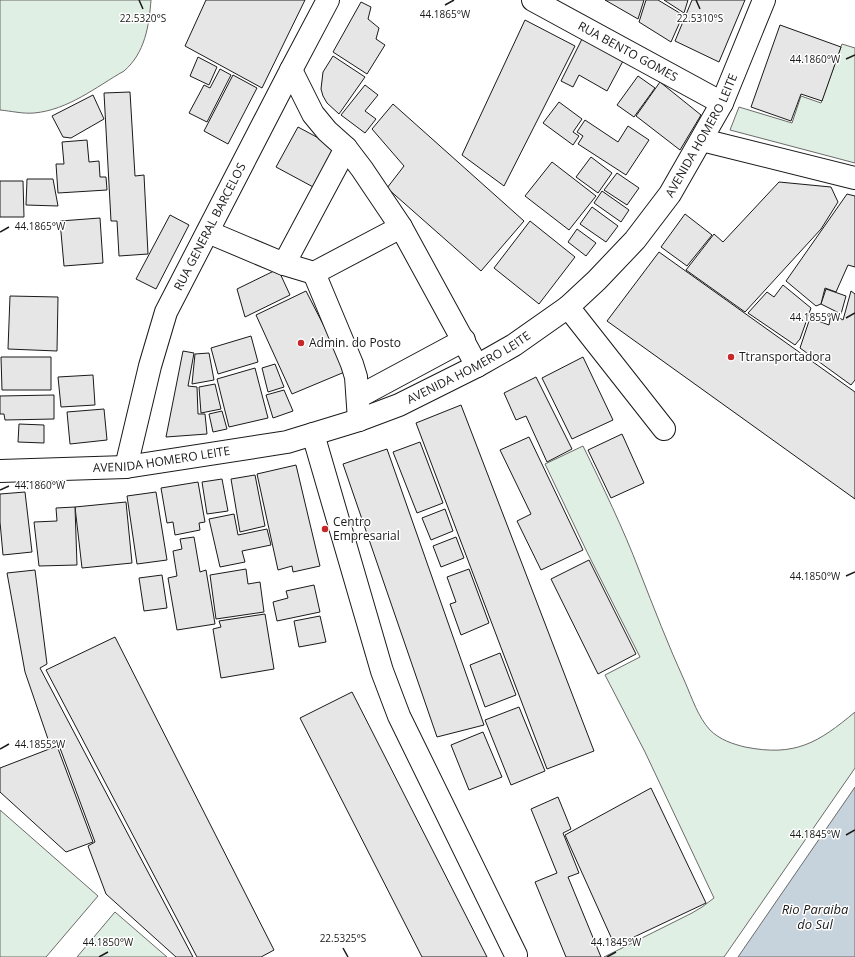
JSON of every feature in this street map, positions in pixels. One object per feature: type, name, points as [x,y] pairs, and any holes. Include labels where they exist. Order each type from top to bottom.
[{"type":"street","name":"RUA GENERAL BARCELOS","points":[[126,467],[150,366],[166,312],[328,0]]},
{"type":"street","name":"RUA BENTO GOMES","points":[[533,0],[722,103]]},
{"type":"street","name":"AVENIDA HOMERO LEITE","points":[[0,471],[126,467],[287,442],[359,420],[399,405],[477,366],[514,345],[568,307],[597,280],[636,240],[670,194],[722,103],[764,0]]},
{"type":"street","points":[[291,70],[312,114],[327,131],[346,148],[362,168],[401,227],[477,366]]},
{"type":"street","points":[[702,140],[855,178]]},
{"type":"street","points":[[284,264],[346,148]]},
{"type":"street","points":[[208,232],[284,264],[314,273],[401,227]]},
{"type":"street","points":[[314,273],[356,377],[359,420]]},
{"type":"street","points":[[568,307],[664,429]]},
{"type":"street","points":[[358,397],[464,340]]},
{"type":"street","points":[[313,434],[389,693],[516,955]]},
{"type":"green space","points":[[0,0],[151,0],[145,38],[137,56],[124,71],[70,103],[46,111],[21,113],[0,110]]},
{"type":"green space","points":[[842,44],[855,48],[855,163],[730,130],[739,107],[792,123],[801,96],[821,103]]},
{"type":"green space","points":[[583,446],[626,539],[696,707],[710,730],[722,739],[731,743],[763,750],[778,750],[805,745],[829,732],[855,712],[855,768],[724,957],[604,957],[692,913],[714,898],[645,752],[605,675],[640,657],[545,464]]},
{"type":"green space","points":[[0,810],[98,896],[46,957],[0,957]]},
{"type":"green space","points":[[115,912],[167,957],[77,957]]},
{"type":"water","name":"Rio Paraiba do Sul","points":[[855,787],[855,957],[738,957]]},
{"type":"building","points":[[206,0],[305,0],[262,88],[185,46]]},
{"type":"building","points":[[605,0],[644,0],[638,19]]},
{"type":"building","points":[[646,0],[658,0],[683,15],[671,42],[639,22]]},
{"type":"building","points":[[664,0],[688,0],[684,13]]},
{"type":"building","points":[[692,0],[745,0],[719,62],[675,41]]},
{"type":"building","points":[[361,2],[371,7],[368,19],[379,28],[376,39],[385,45],[367,74],[333,52]]},
{"type":"building","points":[[525,20],[575,46],[504,186],[462,155]]},
{"type":"building","points":[[780,25],[841,47],[822,101],[801,94],[791,121],[751,107]]},
{"type":"building","points":[[582,39],[623,61],[607,91],[579,75],[573,87],[561,81]]},
{"type":"building","points":[[333,56],[365,77],[339,114],[327,103],[321,89],[323,72]]},
{"type":"building","points":[[198,57],[217,67],[209,85],[190,76]]},
{"type":"building","points":[[220,69],[231,75],[207,122],[189,113],[204,85],[210,88]]},
{"type":"building","points":[[233,75],[257,88],[228,144],[204,131]]},
{"type":"building","points":[[638,76],[655,88],[634,117],[617,105]]},
{"type":"building","points":[[660,82],[701,115],[680,150],[636,116]]},
{"type":"building","points":[[365,85],[378,95],[365,111],[376,119],[365,133],[341,115]]},
{"type":"building","points":[[130,92],[135,176],[144,175],[148,254],[119,256],[117,221],[111,221],[104,93]]},
{"type":"building","points":[[93,95],[104,119],[71,138],[63,137],[52,116]]},
{"type":"building","points":[[559,102],[582,119],[573,132],[579,136],[573,145],[543,123]]},
{"type":"building","points":[[393,104],[524,221],[481,271],[387,188],[404,166],[372,129]]},
{"type":"building","points":[[585,120],[618,142],[628,126],[649,140],[626,175],[578,144],[583,136],[577,132]]},
{"type":"building","points":[[298,127],[337,148],[315,188],[276,167]]},
{"type":"building","points":[[87,140],[89,162],[99,161],[100,177],[106,177],[107,190],[58,193],[56,164],[64,164],[62,142]]},
{"type":"building","points":[[591,157],[612,173],[598,193],[576,177]]},
{"type":"building","points":[[552,162],[596,196],[569,230],[525,196]]},
{"type":"building","points":[[617,173],[639,188],[627,205],[604,190]]},
{"type":"building","points":[[27,179],[53,179],[58,206],[26,205]]},
{"type":"building","points":[[0,181],[23,181],[24,217],[0,217]]},
{"type":"building","points":[[779,182],[831,187],[838,202],[821,229],[745,312],[686,270],[714,234],[723,242]]},
{"type":"building","points":[[602,191],[629,210],[621,222],[594,203]]},
{"type":"building","points":[[847,194],[855,196],[855,267],[848,265],[836,292],[825,288],[821,304],[816,306],[786,281]]},
{"type":"building","points":[[592,207],[618,226],[606,242],[580,224]]},
{"type":"building","points":[[685,214],[712,235],[687,266],[661,247]]},
{"type":"building","points":[[170,215],[189,225],[156,289],[136,279]]},
{"type":"building","points":[[100,218],[103,263],[64,266],[60,221]]},
{"type":"building","points":[[530,221],[575,257],[539,304],[494,268]]},
{"type":"building","points":[[577,229],[596,243],[586,256],[568,242]]},
{"type":"building","name":"Ttransportadora","points":[[659,252],[855,392],[855,499],[607,321]]},
{"type":"building","points":[[278,269],[290,295],[245,317],[237,289]]},
{"type":"building","points":[[783,285],[811,308],[800,339],[795,345],[748,313],[767,292],[774,297]]},
{"type":"building","points":[[826,289],[846,296],[841,314],[821,304]]},
{"type":"building","name":"Admin. do Posto","points":[[306,291],[347,371],[292,394],[256,315]]},
{"type":"building","points":[[851,291],[855,294],[855,380],[851,385],[800,348],[810,318],[829,325],[831,313],[843,320]]},
{"type":"building","points":[[10,296],[58,297],[57,351],[8,349]]},
{"type":"building","points":[[251,336],[258,362],[218,374],[211,348]]},
{"type":"building","points":[[183,351],[194,353],[188,386],[197,387],[198,414],[205,414],[207,434],[166,437]]},
{"type":"building","points":[[209,353],[214,380],[192,384],[195,354]]},
{"type":"building","points":[[1,357],[51,357],[51,390],[2,390]]},
{"type":"building","points":[[583,357],[613,420],[572,439],[542,378]]},
{"type":"building","points":[[275,364],[284,387],[268,392],[262,368]]},
{"type":"building","points":[[255,368],[268,418],[229,427],[217,379]]},
{"type":"building","points":[[93,375],[95,405],[61,407],[58,377]]},
{"type":"building","points":[[536,377],[572,449],[547,462],[526,416],[516,420],[504,393]]},
{"type":"building","points":[[215,384],[221,409],[201,413],[199,387]]},
{"type":"building","points":[[284,390],[293,411],[273,418],[266,395]]},
{"type":"building","points":[[54,395],[54,419],[5,420],[4,414],[0,414],[0,396]]},
{"type":"building","points":[[461,405],[594,751],[547,769],[416,423]]},
{"type":"building","points":[[104,409],[107,440],[70,444],[67,412]]},
{"type":"building","points":[[222,411],[227,429],[213,432],[209,414]]},
{"type":"building","points":[[19,424],[44,425],[44,443],[18,442]]},
{"type":"building","points":[[622,434],[644,483],[611,498],[588,450]]},
{"type":"building","points":[[529,437],[583,550],[541,570],[517,521],[531,514],[500,450]]},
{"type":"building","points":[[420,442],[443,503],[417,513],[393,452]]},
{"type":"building","points":[[387,449],[484,725],[437,737],[343,464]]},
{"type":"building","points":[[296,465],[320,566],[293,572],[292,566],[278,570],[257,474]]},
{"type":"building","points":[[255,475],[265,526],[240,532],[231,479]]},
{"type":"building","points":[[222,479],[228,511],[207,514],[202,482]]},
{"type":"building","points":[[198,482],[205,522],[199,523],[200,530],[175,535],[173,522],[167,523],[161,488]]},
{"type":"building","points":[[25,492],[32,552],[3,555],[0,522],[0,494]]},
{"type":"building","points":[[156,492],[167,560],[137,564],[127,496]]},
{"type":"building","points":[[126,502],[132,563],[82,568],[75,507]]},
{"type":"building","points":[[75,507],[77,565],[39,566],[34,522],[57,521],[56,508]]},
{"type":"building","points":[[445,509],[453,531],[431,540],[422,518]]},
{"type":"building","points":[[234,514],[238,535],[267,529],[271,545],[242,551],[245,562],[220,567],[209,519]]},
{"type":"building","points":[[194,537],[200,572],[206,570],[215,624],[177,630],[168,578],[177,576],[173,551],[182,549],[180,539]]},
{"type":"building","points":[[456,537],[464,558],[441,567],[433,546]]},
{"type":"building","points":[[589,560],[636,654],[598,674],[551,579]]},
{"type":"building","points":[[246,569],[248,584],[260,582],[264,612],[216,619],[210,575]]},
{"type":"building","points":[[469,569],[489,623],[461,635],[450,604],[456,602],[447,577]]},
{"type":"building","points":[[35,570],[47,664],[40,668],[193,957],[176,957],[106,894],[88,846],[95,842],[57,740],[49,742],[25,672],[7,573]]},
{"type":"building","points":[[162,575],[167,608],[144,611],[139,578]]},
{"type":"building","points":[[314,585],[320,612],[277,621],[273,602],[288,598],[286,591]]},
{"type":"building","points":[[265,614],[274,669],[221,678],[213,629],[221,627],[219,621]]},
{"type":"building","points":[[320,616],[326,642],[299,647],[294,621]]},
{"type":"building","points":[[115,637],[274,950],[261,957],[197,957],[46,670]]},
{"type":"building","points":[[500,653],[516,695],[485,707],[470,665]]},
{"type":"building","points":[[352,692],[487,957],[422,957],[300,718]]},
{"type":"building","points":[[519,707],[545,771],[511,785],[485,720]]},
{"type":"building","points":[[483,732],[502,777],[469,790],[451,745]]},
{"type":"building","points":[[57,746],[93,842],[66,852],[0,792],[0,768]]},
{"type":"building","points":[[651,788],[706,903],[615,946],[565,835]]},
{"type":"building","points":[[558,797],[571,829],[563,833],[579,873],[568,877],[601,957],[566,957],[535,882],[557,873],[531,809]]},
{"type":"place","name":"Admin. do Posto","points":[[301,343]]},
{"type":"place","name":"Ttransportadora","points":[[731,357]]},
{"type":"place","name":"Centro Empresarial","points":[[325,529]]}]
